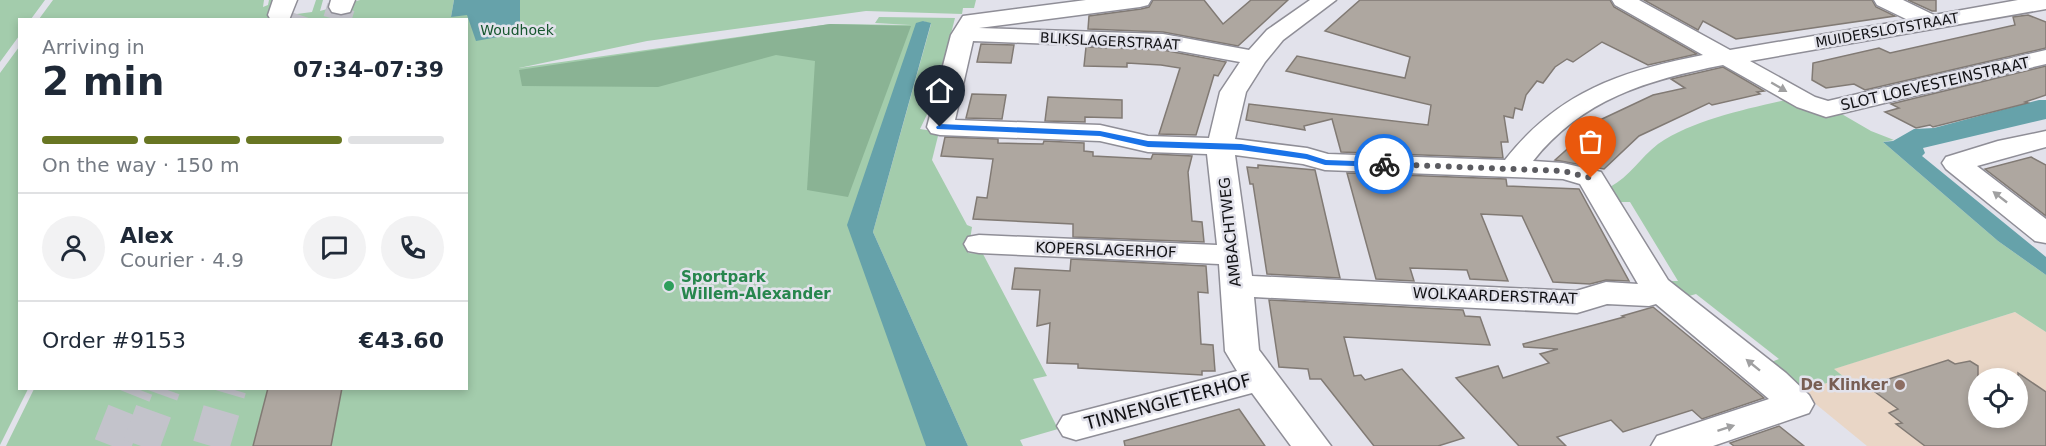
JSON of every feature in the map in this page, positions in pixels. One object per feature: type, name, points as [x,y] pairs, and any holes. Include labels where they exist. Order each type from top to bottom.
[{"type":"street","points":[[1140,0],[968,24],[940,127],[1100,133],[1148,144],[1241,147],[1307,156],[1325,162],[1563,171],[1591,178],[1656,287],[1773,382],[1796,404],[1670,446]]},
{"type":"street","name":"AMBACHTWEG","points":[[1312,446],[1242,351],[1220,147],[1233,92],[1255,57],[1275,35],[1325,0]]},
{"type":"street","name":"SLOT LOEVESTEINSTRAAT","points":[[1623,0],[1806,102],[1826,109],[2046,57]]},
{"type":"street","points":[[1885,0],[1931,22]]},
{"type":"street","name":"MUIDERSLOTSTRAAT","points":[[1513,169],[1537,137],[1563,113],[1597,94],[1669,70],[2046,2]]},
{"type":"street","name":"BLIKSLAGERSTRAAT","points":[[968,24],[1163,41],[1255,57]]},
{"type":"street","points":[[2046,139],[2018,147],[2008,147],[1956,163],[2046,234]]},
{"type":"street","name":"KOPERSLAGERHOF","points":[[979,244],[1234,271]]},
{"type":"street","name":"WOLKAARDERSTRAAT","points":[[1234,271],[1577,302],[1606,293],[1649,295],[1662,292]]},
{"type":"street","name":"TINNENGIETERHOF","points":[[1076,426],[1260,378]]},
{"type":"shaded area","name":"De Klinker","points":[[2015,312],[2046,332],[2046,446],[1867,446],[1801,392],[1844,377],[1833,369]]},
{"type":"green space","points":[[0,0],[45,0],[32,18],[18,18],[18,37],[0,62]]},
{"type":"green space","name":"Sportpark Willem-Alexander","points":[[53,0],[264,0],[263,7],[268,5],[269,0],[273,0],[270,9],[272,13],[289,15],[312,12],[316,0],[323,0],[320,11],[360,0],[454,0],[451,17],[486,0],[976,0],[974,8],[963,8],[962,14],[866,11],[647,41],[519,68],[830,24],[911,25],[875,23],[879,17],[955,18],[934,100],[920,129],[939,132],[932,160],[967,225],[972,227],[968,253],[983,254],[1047,376],[1033,379],[1058,429],[1020,440],[1023,446],[968,446],[873,232],[931,24],[923,21],[852,212],[928,446],[6,446],[34,390],[468,390],[468,18],[40,18]]},
{"type":"green space","points":[[830,24],[911,26],[848,197],[807,190],[815,61],[776,55],[658,87],[522,86],[519,70]]},
{"type":"green space","points":[[18,48],[18,390],[28,390],[0,445],[0,73]]},
{"type":"green space","points":[[1790,99],[1840,113],[1871,131],[1894,140],[1883,142],[1998,241],[2046,275],[2046,332],[2015,312],[1834,369],[1844,377],[1801,392],[1766,364],[1779,359],[1696,294],[1682,298],[1661,281],[1678,281],[1630,202],[1614,202],[1610,187],[1623,178],[1658,144],[1673,135],[1705,121]]},
{"type":"water","points":[[454,0],[520,0],[520,33],[476,41],[467,15],[451,17]]},
{"type":"water","points":[[923,21],[931,23],[873,232],[968,446],[926,446],[847,225],[916,23]]},
{"type":"water","points":[[2046,100],[2046,119],[1923,148],[1925,153],[1922,156],[2046,257],[2046,275],[1998,241],[1883,142],[1893,141],[1914,129],[1934,128]]},
{"type":"building","points":[[1153,0],[1204,0],[1223,24],[1251,0],[1288,0],[1238,46],[1163,32],[1088,29],[1089,16],[1149,7]]},
{"type":"building","points":[[1360,0],[1610,0],[1614,7],[1697,54],[1648,65],[1602,42],[1573,62],[1567,59],[1555,67],[1543,83],[1537,81],[1526,95],[1522,110],[1515,108],[1513,118],[1504,116],[1508,142],[1501,142],[1503,158],[1341,152],[1332,119],[1304,126],[1305,130],[1246,120],[1249,104],[1428,125],[1431,105],[1286,71],[1297,56],[1405,78],[1410,57],[1325,31]]},
{"type":"building","points":[[1644,0],[1872,0],[1876,7],[1895,16],[1736,39],[1703,21],[1698,30]]},
{"type":"building","points":[[1908,0],[1936,0],[1936,11],[1932,11]]},
{"type":"building","points":[[2028,15],[2046,22],[2046,48],[1865,90],[1854,84],[1826,88],[1812,80],[1813,63],[1879,48],[1890,53],[2015,25],[2013,17]]},
{"type":"building","points":[[981,44],[1014,45],[1011,63],[977,62]]},
{"type":"building","points":[[1086,47],[1163,50],[1226,62],[1218,76],[1214,75],[1196,135],[1159,134],[1180,68],[1127,63],[1127,67],[1084,66]]},
{"type":"building","points":[[2046,66],[2046,95],[2025,102],[2028,103],[1933,127],[1930,125],[1916,128],[1885,112],[1899,108],[1891,104]]},
{"type":"building","points":[[1723,67],[1764,91],[1757,92],[1760,94],[1712,105],[1709,103],[1639,136],[1604,169],[1555,160],[1600,120],[1653,95],[1685,88],[1671,79]]},
{"type":"building","points":[[972,94],[1006,95],[1002,119],[966,118]]},
{"type":"building","points":[[1048,97],[1122,100],[1122,118],[1085,117],[1085,122],[1045,121]]},
{"type":"building","points":[[945,137],[998,139],[998,143],[1043,144],[1044,141],[1084,143],[1084,151],[1093,152],[1093,156],[1151,159],[1153,154],[1192,156],[1188,172],[1192,221],[1202,222],[1204,242],[1073,237],[1073,224],[973,219],[977,197],[987,198],[993,159],[941,156]]},
{"type":"building","points":[[2031,157],[2046,165],[2046,216],[1985,169]]},
{"type":"building","points":[[1258,165],[1315,170],[1340,278],[1267,274],[1253,184],[1250,184],[1247,167],[1258,168]]},
{"type":"building","points":[[1347,173],[1506,179],[1507,186],[1579,189],[1629,281],[1606,280],[1590,284],[1553,282],[1522,216],[1481,214],[1508,281],[1470,279],[1467,270],[1410,268],[1414,281],[1376,279]]},
{"type":"building","points":[[1071,259],[1206,266],[1208,293],[1198,292],[1201,344],[1213,345],[1215,371],[1202,371],[1202,375],[1078,368],[1078,364],[1047,363],[1050,323],[1037,326],[1040,290],[1012,289],[1015,268],[1070,271]]},
{"type":"building","points":[[1269,300],[1463,310],[1465,316],[1480,317],[1490,345],[1344,337],[1354,376],[1361,375],[1365,380],[1402,369],[1464,438],[1438,446],[1374,446],[1321,379],[1310,379],[1308,369],[1279,367]]},
{"type":"building","points":[[1653,307],[1764,398],[1702,419],[1692,410],[1623,432],[1611,420],[1557,437],[1566,446],[1519,446],[1456,378],[1498,366],[1503,378],[1549,363],[1540,354],[1558,349],[1524,347],[1523,344]]},
{"type":"building","points":[[1948,360],[1955,364],[1970,361],[1978,368],[1968,368],[1968,428],[2028,428],[2028,380],[2046,392],[2046,446],[1925,446],[1896,424],[1902,423],[1889,413],[1898,409],[1867,386]]},
{"type":"building","points":[[267,390],[342,390],[331,446],[253,446]]},
{"type":"building","points":[[1239,409],[1265,446],[1125,446],[1124,441]]},
{"type":"building","points":[[1779,426],[1804,446],[1734,446],[1730,443]]},
{"type":"tunnel","points":[[338,18],[341,7]]},
{"type":"tunnel","points":[[296,18],[297,14]]},
{"type":"tunnel","points":[[112,446],[134,390]]},
{"type":"tunnel","points":[[141,446],[161,390]]},
{"type":"tunnel","points":[[211,446],[227,390]]},
{"type":"way so far","points":[[1384,164],[1563,171],[1591,178]]},
{"type":"place","name":"Sportpark Willem-Alexander","points":[[669,286]]},
{"type":"place","name":"De Klinker","points":[[1900,385]]},
{"type":"route","points":[[940,127],[1100,133],[1148,144],[1241,147],[1307,156],[1325,162],[1384,164]]},
{"type":"park label","name":"Woudhoek","points":[[517,30]]}]
